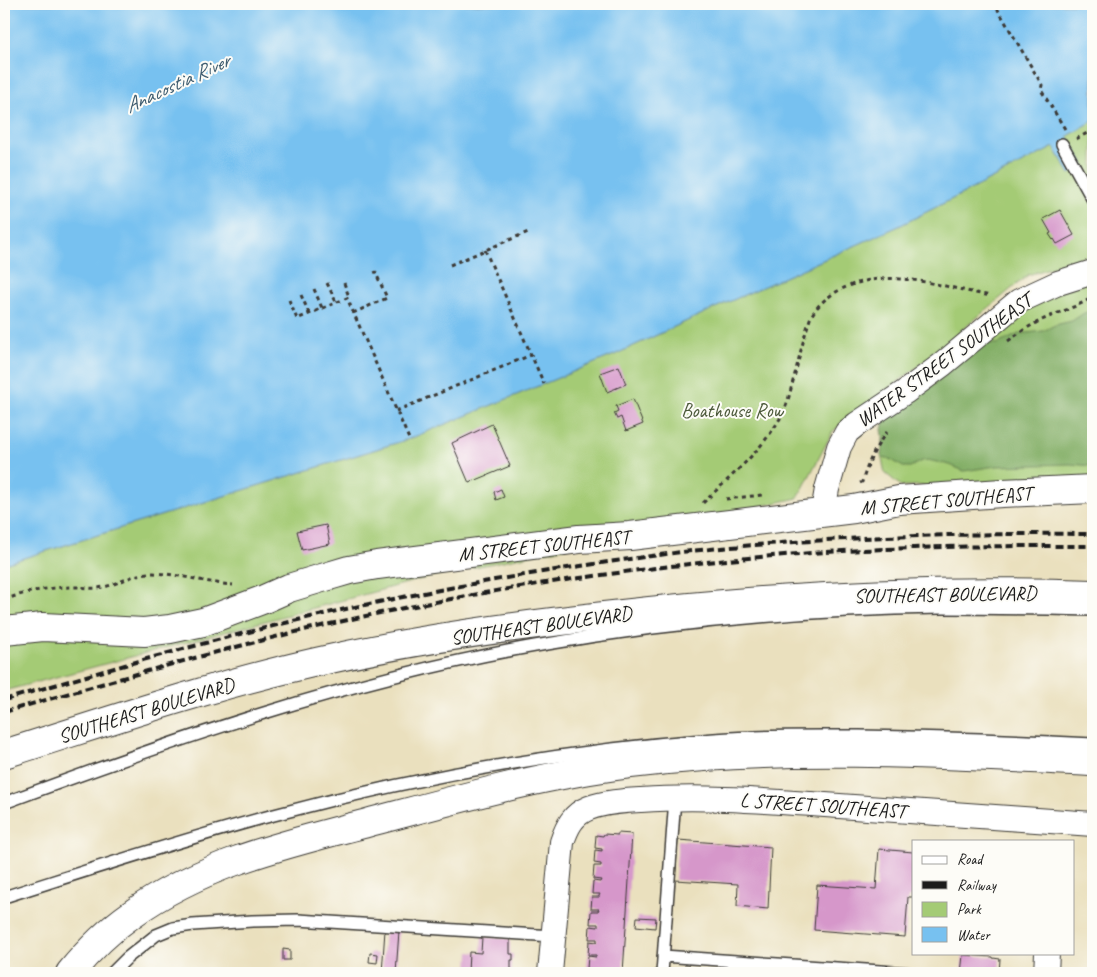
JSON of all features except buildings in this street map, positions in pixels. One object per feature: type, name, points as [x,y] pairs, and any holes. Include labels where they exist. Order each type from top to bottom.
[{"type":"main road","name":"M STREET SOUTHEAST","points":[[4,631],[43,627],[144,632],[170,629],[202,622],[289,588],[349,570],[377,565],[823,512],[899,500],[1011,492],[1093,489]]},
{"type":"main road","name":"SOUTHEAST BOULEVARD","points":[[4,754],[252,677],[333,658],[463,635],[632,613],[819,596],[968,592],[1093,594]]},
{"type":"main road","points":[[70,973],[89,952],[131,915],[162,894],[213,870],[337,830],[465,797],[550,778],[629,764],[778,753],[854,752],[928,754],[1093,762]]},
{"type":"street","name":"WATER STREET SOUTHEAST","points":[[823,512],[827,489],[839,447],[847,432],[856,424],[943,364],[1019,301],[1058,283],[1093,272]]},
{"type":"street","name":"L STREET SOUTHEAST","points":[[553,936],[560,851],[565,832],[574,817],[592,807],[630,801],[675,798],[742,799],[1056,831],[1093,824]]},
{"type":"street","points":[[550,973],[553,936]]},
{"type":"street","points":[[1046,973],[1047,954]]},
{"type":"lane","points":[[1068,140],[1093,200]]},
{"type":"lane","points":[[4,803],[116,762],[271,711],[389,678],[535,646],[662,627],[724,620],[840,612],[940,608],[1093,610]]},
{"type":"lane","points":[[4,897],[281,813],[430,779],[580,753],[718,739],[802,736],[1093,744]]},
{"type":"lane","points":[[662,973],[675,798]]},
{"type":"lane","points":[[112,973],[156,935],[173,928],[193,925],[259,920],[298,920],[553,936]]},
{"type":"lane","points":[[663,956],[769,968],[910,973]]},
{"type":"path","points":[[997,8],[1042,85],[1041,90],[1068,140],[1093,130]]},
{"type":"path","points":[[450,265],[528,232]]},
{"type":"path","points":[[484,250],[544,384]]},
{"type":"path","points":[[353,313],[387,298],[375,271]]},
{"type":"path","points":[[700,506],[758,450],[774,428],[788,400],[811,316],[828,297],[855,284],[874,280],[895,279],[937,283],[1019,301]]},
{"type":"path","points":[[327,283],[336,302]]},
{"type":"path","points":[[344,283],[353,313],[409,439]]},
{"type":"path","points":[[314,289],[322,308]]},
{"type":"path","points":[[301,295],[309,314]]},
{"type":"path","points":[[1006,343],[1022,330],[1093,297]]},
{"type":"path","points":[[289,300],[297,319],[347,298]]},
{"type":"path","points":[[396,411],[531,355]]},
{"type":"path","points":[[856,486],[862,482],[873,452],[892,426]]},
{"type":"green space","name":"Boathouse Row","points":[[1093,121],[1093,254],[1028,275],[920,365],[833,431],[798,498],[437,575],[4,691],[4,564],[409,439],[614,355],[899,226],[1054,147],[1070,174],[1084,165],[1068,136]]},
{"type":"green space","points":[[1093,278],[1093,480],[901,486],[885,473],[881,455],[885,424],[1015,311]]},
{"type":"green space","points":[[1093,310],[1093,466],[1070,464],[996,466],[964,471],[950,465],[928,460],[910,467],[903,467],[892,460],[882,458],[884,443],[882,429],[884,421],[921,395],[984,343],[997,344],[1019,334],[1043,331],[1055,325],[1072,321],[1084,313]]},
{"type":"water","name":"Anacostia River","points":[[4,4],[1093,4],[1093,121],[1068,136],[1084,165],[1070,174],[1054,147],[899,226],[614,355],[409,439],[4,564]]},
{"type":"railway","points":[[4,700],[164,654],[335,611],[561,569],[682,552],[836,539],[990,534],[1093,534]]},
{"type":"railway","points":[[4,712],[166,666],[330,624],[399,609],[540,584],[685,564],[800,554],[934,547],[1093,546]]}]
